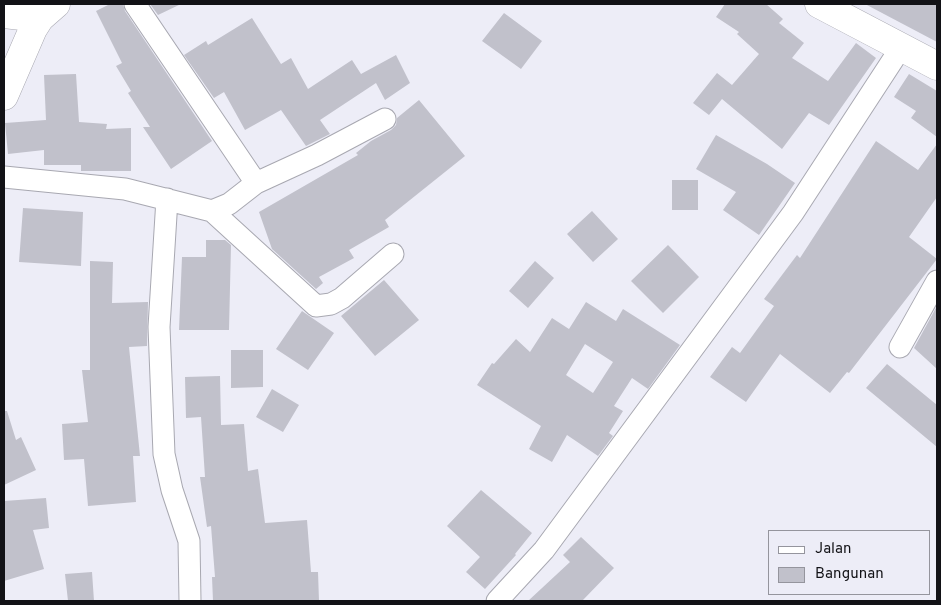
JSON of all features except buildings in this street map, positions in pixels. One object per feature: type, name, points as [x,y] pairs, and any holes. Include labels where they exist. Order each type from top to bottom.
[{"type":"street","points":[[135,4],[256,183]]},
{"type":"street","points":[[819,4],[937,66]]},
{"type":"street","points":[[4,14],[48,11]]},
{"type":"street","points":[[4,96],[33,29],[48,11]]},
{"type":"street","points":[[497,601],[556,534],[781,228],[902,46]]},
{"type":"street","points":[[212,211],[229,204],[256,183],[317,155],[385,119]]},
{"type":"street","points":[[4,177],[125,189],[212,211],[316,306],[331,304],[342,298],[393,254]]},
{"type":"street","points":[[167,199],[159,327],[164,454],[172,490],[189,541],[191,553],[190,601]]},
{"type":"street","points":[[900,346],[937,280]]}]
